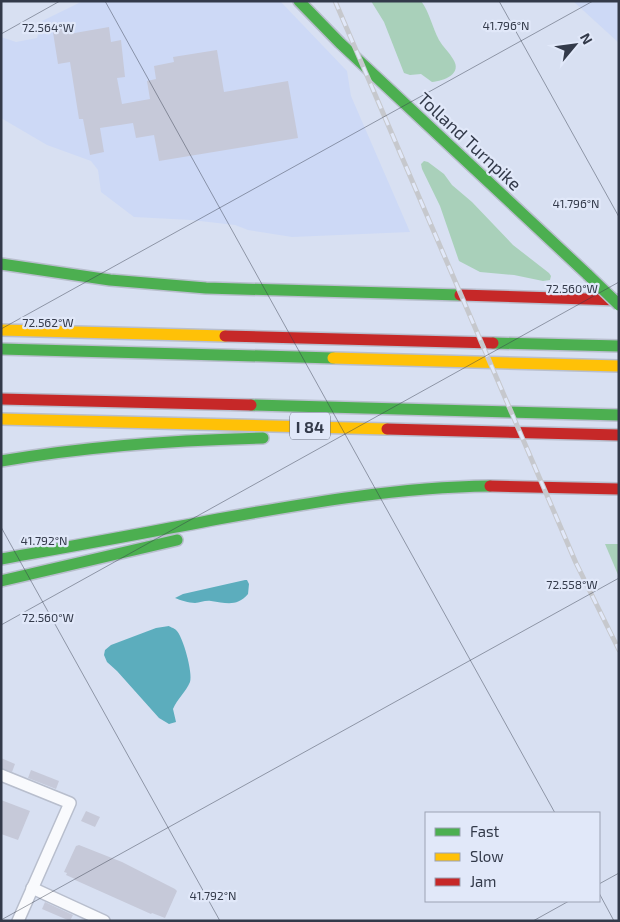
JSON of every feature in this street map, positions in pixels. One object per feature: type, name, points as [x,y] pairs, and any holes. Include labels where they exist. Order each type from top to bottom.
[{"type":"main road","name":"Tolland Turnpike","points":[[299,1],[340,43],[619,304]]},
{"type":"main road","points":[[1,264],[110,280],[206,288],[619,300]]},
{"type":"main road","points":[[5,318],[46,330]]},
{"type":"main road","points":[[1,330],[619,346]]},
{"type":"main road","points":[[1,349],[619,366]]},
{"type":"main road","points":[[1,399],[619,415]]},
{"type":"main road","name":"I 84","points":[[1,419],[619,435]]},
{"type":"main road","points":[[1,461],[91,446],[160,441],[289,437],[342,427]]},
{"type":"main road","points":[[1,559],[286,507],[395,492],[502,486],[619,489]]},
{"type":"main road","points":[[1,581],[288,513],[327,502]]},
{"type":"street","points":[[1,775],[70,803],[18,921]]},
{"type":"street","points":[[32,888],[104,921]]},
{"type":"shaded area","points":[[83,1],[280,1],[347,71],[351,96],[410,232],[292,237],[248,230],[235,225],[191,220],[134,217],[101,192],[98,170],[91,161],[47,145],[1,118],[1,37],[16,42],[37,38],[42,21]]},
{"type":"shaded area","points":[[573,1],[619,1],[619,43]]},
{"type":"shaded area","points":[[245,580],[249,584],[248,594],[240,601],[193,603],[175,598],[183,594]]},
{"type":"shaded area","points":[[169,626],[176,630],[182,639],[191,677],[188,686],[173,709],[176,722],[169,724],[159,718],[107,662],[104,655],[105,650],[111,645],[156,628]]},
{"type":"green space","points":[[371,1],[421,1],[427,10],[439,40],[455,64],[456,69],[454,73],[447,78],[432,82],[421,74],[410,75],[404,73],[384,22]]},
{"type":"green space","points":[[424,161],[444,174],[452,185],[472,202],[513,245],[549,273],[551,276],[550,280],[543,281],[514,275],[480,272],[459,261],[440,206],[422,169],[421,164]]},
{"type":"green space","points":[[605,544],[619,544],[619,577]]},
{"type":"building","points":[[67,23],[69,34],[109,27],[111,42],[121,40],[125,77],[117,78],[122,104],[150,99],[147,81],[156,79],[154,66],[174,62],[173,57],[217,50],[224,92],[288,81],[298,138],[159,161],[154,135],[136,138],[133,123],[100,128],[104,152],[90,155],[83,119],[79,119],[70,62],[58,64],[52,26]]},
{"type":"building","points":[[1,758],[15,764],[12,772],[1,768]]},
{"type":"building","points":[[31,770],[59,781],[56,789],[28,778]]},
{"type":"building","points":[[1,800],[30,811],[18,840],[1,834]]},
{"type":"building","points":[[86,811],[100,817],[95,827],[81,821]]},
{"type":"building","points":[[79,845],[122,862],[175,889],[177,891],[165,918],[151,914],[66,875],[67,873],[64,872],[76,846]]},
{"type":"building","points":[[45,902],[73,915],[70,921],[42,909]]},
{"type":"railway","points":[[335,1],[576,563],[619,650]]},
{"type":"traffic: fast","points":[[299,1],[340,43],[588,275]]},
{"type":"traffic: fast","points":[[1,264],[110,280],[206,288],[460,295]]},
{"type":"traffic: fast","points":[[588,275],[619,305]]},
{"type":"traffic: fast","points":[[493,343],[619,346]]},
{"type":"traffic: fast","points":[[1,349],[333,358]]},
{"type":"traffic: fast","points":[[251,405],[619,415]]},
{"type":"traffic: fast","points":[[1,461],[66,451],[132,445],[197,440],[263,438]]},
{"type":"traffic: fast","points":[[1,559],[320,502],[422,489],[490,486]]},
{"type":"traffic: fast","points":[[1,581],[177,540]]},
{"type":"traffic: slow","points":[[1,330],[225,336]]},
{"type":"traffic: slow","points":[[333,358],[619,366]]},
{"type":"traffic: slow","points":[[1,419],[387,429]]},
{"type":"traffic: jam","points":[[460,295],[619,300]]},
{"type":"traffic: jam","points":[[225,336],[493,343]]},
{"type":"traffic: jam","points":[[1,399],[251,405]]},
{"type":"traffic: jam","points":[[387,429],[619,435]]},
{"type":"traffic: jam","points":[[490,486],[619,489]]}]
